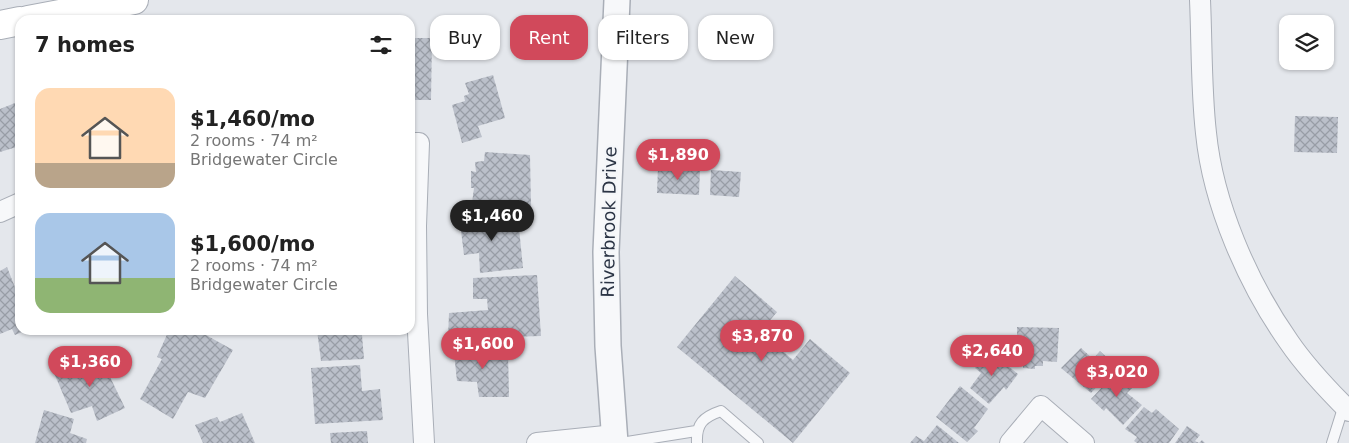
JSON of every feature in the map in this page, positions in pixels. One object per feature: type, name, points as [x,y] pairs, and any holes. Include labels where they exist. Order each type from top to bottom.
[{"type":"main road","points":[[54,15],[134,0]]},
{"type":"main road","points":[[0,25],[15,23]]},
{"type":"street","name":"Riverbrook Drive","points":[[617,0],[606,252],[608,346],[617,440]]},
{"type":"street","points":[[1200,0],[1206,134],[1218,193],[1236,243],[1263,300],[1289,342],[1346,408]]},
{"type":"street","points":[[415,143],[419,143],[416,226],[417,314],[424,443]]},
{"type":"street","points":[[0,212],[15,205]]},
{"type":"street","points":[[1010,443],[1041,406],[1084,443]]},
{"type":"street","points":[[537,443],[617,440]]},
{"type":"lane","points":[[1332,443],[1346,408]]},
{"type":"lane","points":[[617,440],[670,439],[696,431],[707,416],[721,411],[758,443]]},
{"type":"lane","points":[[696,431],[697,443]]},
{"type":"building","points":[[415,38],[430,38],[430,60],[432,60],[431,100],[415,100]]},
{"type":"building","points":[[493,75],[505,118],[478,126],[482,137],[462,143],[452,105],[465,101],[464,96],[469,94],[465,83]]},
{"type":"building","points":[[15,103],[15,148],[0,152],[0,109]]},
{"type":"building","points":[[1295,116],[1338,117],[1337,153],[1294,152]]},
{"type":"building","points":[[485,152],[530,155],[531,206],[472,203],[474,188],[471,188],[471,171],[476,172],[475,162],[484,161]]},
{"type":"building","points":[[658,167],[700,170],[699,195],[657,193]]},
{"type":"building","points":[[711,170],[741,172],[739,197],[710,195]]},
{"type":"building","points":[[484,214],[483,221],[518,218],[523,268],[480,273],[479,253],[464,255],[459,215]]},
{"type":"building","points":[[7,267],[15,287],[15,335],[12,329],[0,334],[0,271]]},
{"type":"building","points":[[537,275],[541,336],[448,339],[449,313],[488,310],[487,299],[473,299],[473,278]]},
{"type":"building","points":[[735,276],[777,312],[760,332],[793,360],[810,339],[850,373],[793,443],[677,347]]},
{"type":"building","points":[[1017,327],[1059,328],[1057,362],[1043,361],[1043,366],[1035,366],[1035,369],[1023,368],[1023,363],[1017,363]]},
{"type":"building","points":[[167,335],[206,335],[233,350],[205,398],[188,392],[173,419],[140,399],[162,359],[157,357]]},
{"type":"building","points":[[318,335],[362,335],[364,359],[321,361]]},
{"type":"building","points":[[482,343],[481,354],[508,352],[509,397],[479,397],[477,382],[457,381],[453,344]]},
{"type":"building","points":[[1081,348],[1093,359],[1100,351],[1116,366],[1091,393],[1061,368]]},
{"type":"building","points":[[988,350],[1018,374],[1006,390],[1004,387],[989,404],[970,388],[981,373],[975,368]]},
{"type":"building","points":[[99,354],[125,408],[97,421],[92,406],[71,413],[54,373]]},
{"type":"building","points":[[360,365],[362,391],[380,389],[383,420],[315,424],[311,368]]},
{"type":"building","points":[[1117,371],[1134,386],[1127,393],[1142,405],[1123,425],[1106,408],[1104,411],[1091,399]]},
{"type":"building","points":[[960,386],[988,409],[974,428],[978,431],[967,442],[936,417]]},
{"type":"building","points":[[1144,407],[1152,413],[1156,409],[1179,429],[1169,443],[1137,443],[1134,441],[1137,437],[1125,429]]},
{"type":"building","points":[[44,410],[74,419],[70,433],[87,439],[86,443],[35,443]]},
{"type":"building","points":[[242,413],[255,443],[203,443],[195,425],[217,417],[220,422]]},
{"type":"building","points":[[937,425],[959,443],[910,443],[916,436],[924,441]]},
{"type":"building","points":[[1187,426],[1200,435],[1195,441],[1199,443],[1175,443]]},
{"type":"building","points":[[367,431],[368,443],[331,443],[330,433]]}]
